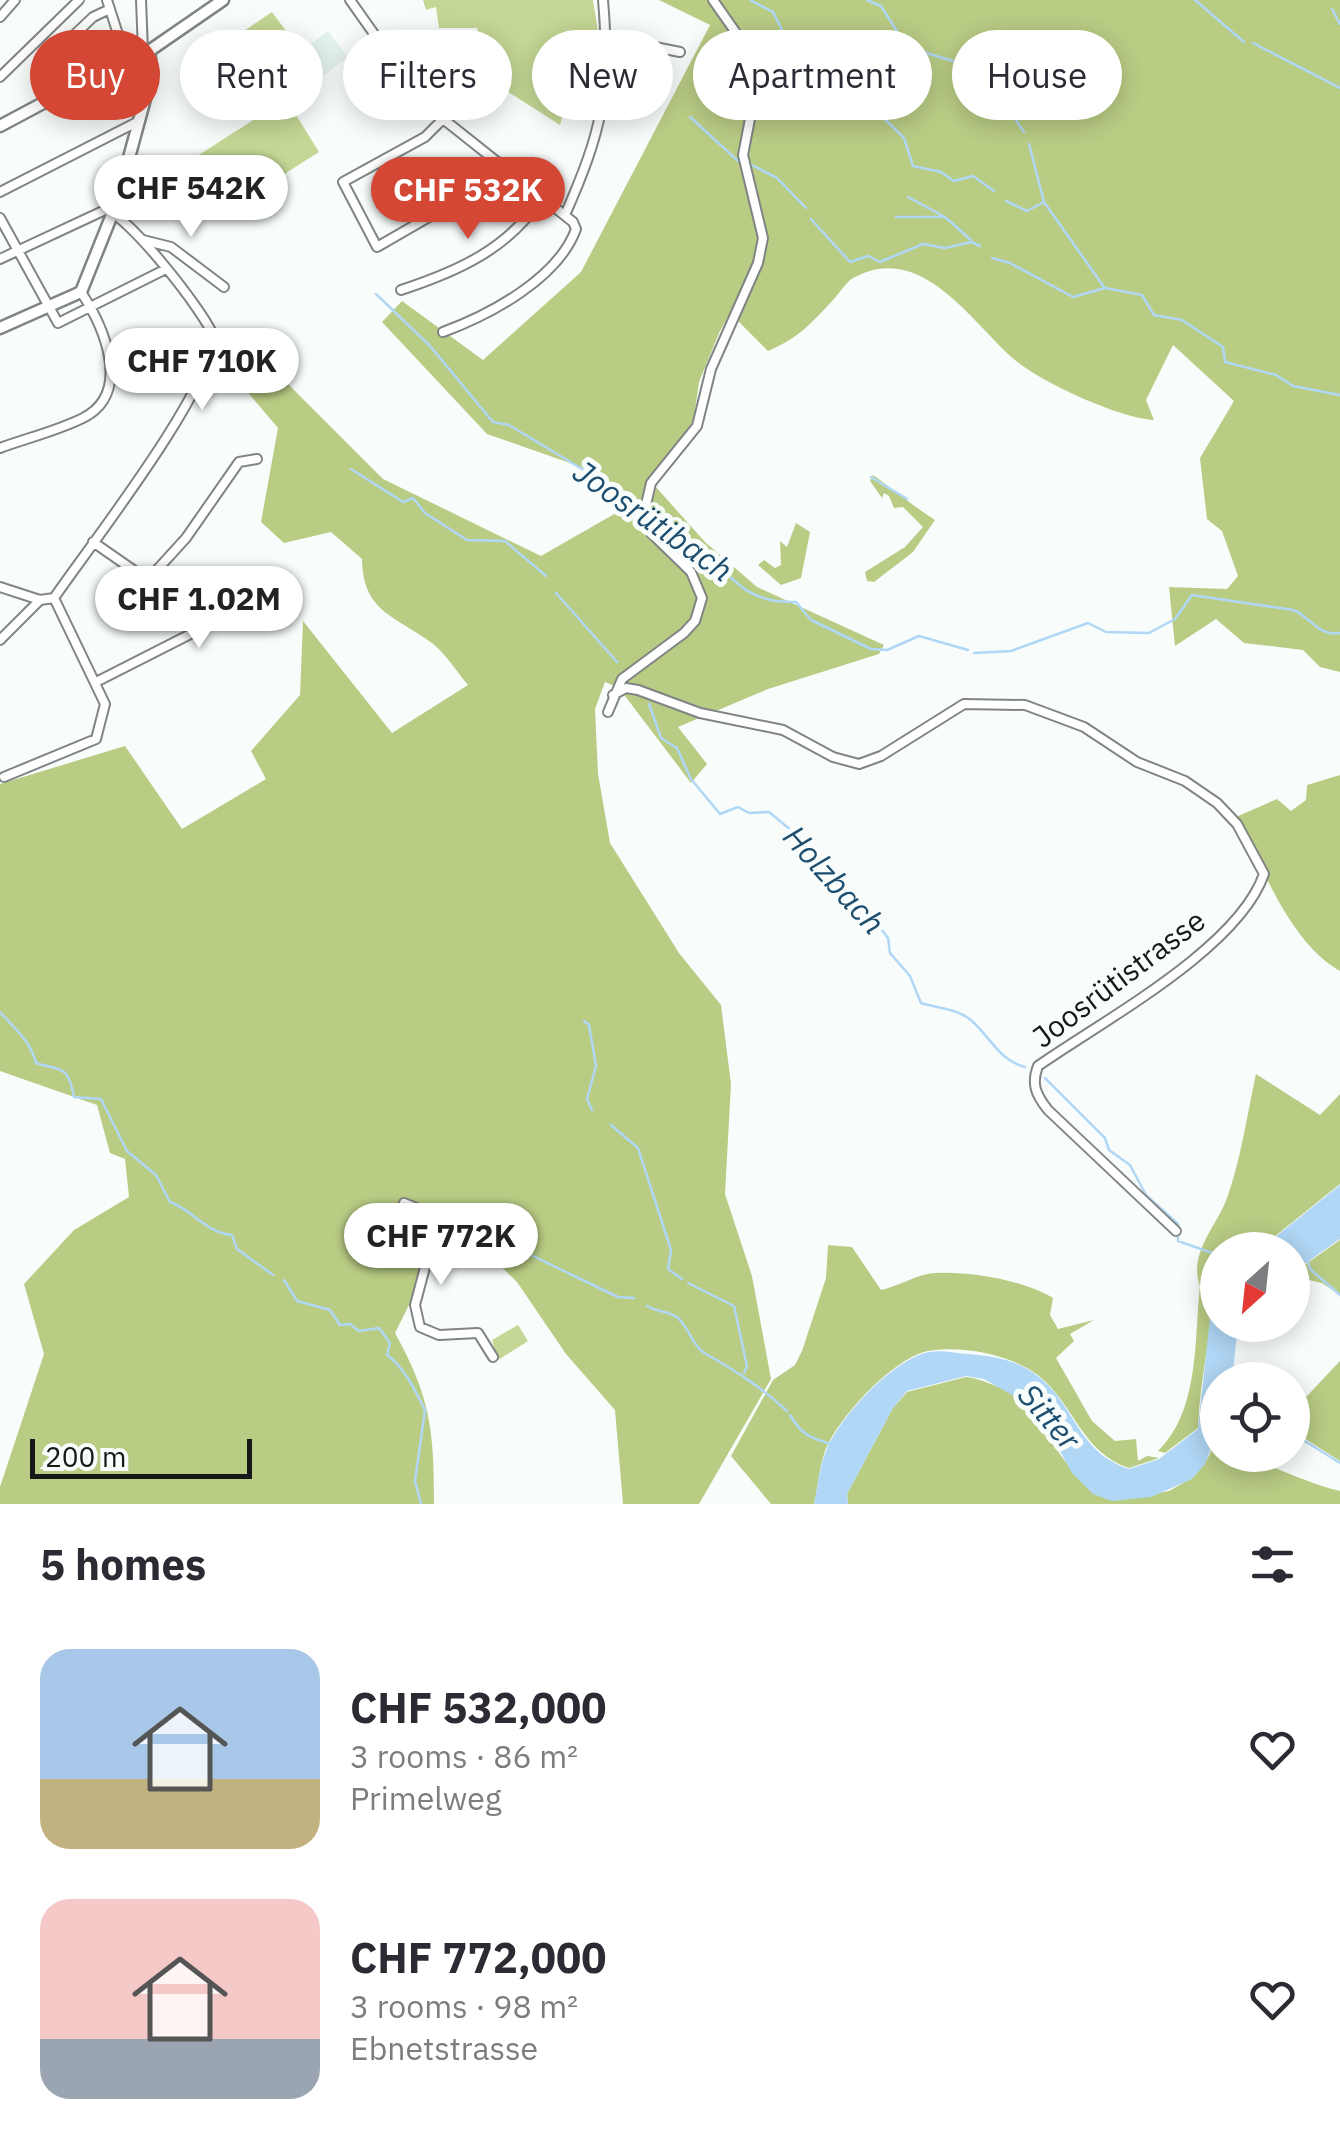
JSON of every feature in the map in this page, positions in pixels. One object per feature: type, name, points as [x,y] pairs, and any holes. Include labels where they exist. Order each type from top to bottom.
[{"type":"street","points":[[0,17],[15,0]]},
{"type":"street","points":[[0,78],[78,0]]},
{"type":"street","points":[[141,0],[144,30]]},
{"type":"street","points":[[160,40],[208,4],[223,0]]},
{"type":"street","points":[[350,0],[423,103],[441,121],[564,214],[576,230],[572,240],[521,292],[479,319],[443,332]]},
{"type":"street","points":[[604,0],[606,30]]},
{"type":"street","points":[[608,712],[622,678],[695,621],[702,598],[691,572],[646,519],[651,483],[697,426],[711,369],[749,289],[763,238],[743,155],[760,67],[713,0]]},
{"type":"street","points":[[79,30],[109,4],[117,30]]},
{"type":"street","points":[[673,51],[680,52]]},
{"type":"street","points":[[0,126],[30,111]]},
{"type":"street","points":[[564,214],[602,120]]},
{"type":"street","points":[[441,121],[425,137],[344,182],[377,248],[460,199],[498,163]]},
{"type":"street","points":[[0,192],[137,122]]},
{"type":"street","points":[[0,328],[81,292],[113,210],[137,122]]},
{"type":"street","points":[[401,290],[453,273],[504,242],[542,198]]},
{"type":"street","points":[[0,587],[40,600],[54,598],[183,408],[212,355],[211,325],[113,210]]},
{"type":"street","points":[[0,259],[113,210]]},
{"type":"street","points":[[0,218],[58,323],[164,270]]},
{"type":"street","points":[[142,240],[171,247],[224,287]]},
{"type":"street","points":[[0,448],[83,418],[103,401],[111,381],[110,358],[81,292]]},
{"type":"street","points":[[93,542],[139,574],[155,572],[186,538],[239,462],[257,459]]},
{"type":"street","points":[[98,681],[284,587]]},
{"type":"street","points":[[4,776],[96,740],[105,704],[98,681],[54,598]]},
{"type":"street","points":[[0,640],[40,600]]},
{"type":"street","name":"Joosrütistrasse","points":[[613,695],[626,688],[638,690],[700,714],[783,730],[833,757],[859,764],[881,756],[964,704],[1026,704],[1068,719],[1137,762],[1184,781],[1217,803],[1236,824],[1261,867],[1261,882],[1203,951],[1038,1066],[1035,1075],[1034,1087],[1048,1110],[1172,1228]]},
{"type":"street","points":[[404,1203],[424,1211],[435,1230],[415,1305],[420,1327],[439,1335],[478,1332],[493,1357]]},
{"type":"shaded area","points":[[328,31],[343,50],[343,61],[323,76],[323,35]]},
{"type":"green space","points":[[423,0],[593,0],[598,30],[532,30],[532,107],[512,94],[512,30],[439,28],[436,7],[426,10]]},
{"type":"green space","points":[[659,0],[709,0],[731,30],[707,30],[710,25]]},
{"type":"green space","points":[[716,0],[1340,0],[1340,672],[1320,667],[1303,650],[1244,643],[1216,619],[1175,646],[1169,587],[1227,589],[1238,576],[1222,531],[1207,519],[1200,458],[1234,401],[1173,345],[1146,400],[1154,420],[1102,406],[1043,379],[1015,360],[943,291],[923,277],[901,269],[878,269],[853,278],[804,330],[768,351],[734,317],[752,287],[767,237],[745,155],[752,120],[932,120],[932,30],[737,30]]},
{"type":"green space","points":[[272,12],[285,30],[245,30]]},
{"type":"green space","points":[[693,58],[693,120],[748,120],[741,156],[762,239],[757,264],[719,333],[699,382],[694,418],[683,440],[646,484],[655,486],[705,542],[757,587],[884,645],[879,654],[768,689],[678,727],[707,764],[691,783],[619,688],[605,682],[595,709],[598,774],[610,843],[679,953],[721,1005],[731,1084],[725,1194],[752,1276],[771,1379],[699,1504],[623,1504],[615,1410],[566,1354],[517,1282],[475,1241],[440,1243],[395,1333],[416,1377],[428,1416],[434,1504],[0,1504],[0,1487],[44,1354],[24,1284],[74,1230],[129,1197],[125,1159],[110,1153],[97,1105],[0,1071],[0,784],[125,746],[182,829],[266,779],[251,751],[300,695],[303,621],[392,733],[468,685],[437,647],[383,610],[368,591],[362,559],[331,532],[284,543],[261,522],[278,428],[216,355],[243,339],[383,479],[541,556],[616,513],[616,507],[584,468],[487,434],[382,322],[402,301],[483,360],[581,272],[660,120],[673,120],[673,96]]},
{"type":"green space","points":[[253,120],[299,120],[319,152],[229,209],[197,156]]},
{"type":"green space","points":[[873,475],[935,520],[913,552],[874,582],[867,581],[865,572],[905,547],[923,527],[903,507],[894,508],[889,496],[884,493],[882,498],[870,481]]},
{"type":"green space","points":[[796,523],[810,532],[801,578],[781,585],[758,565],[764,560],[775,568],[781,565],[780,541],[787,547]]},
{"type":"green space","points":[[1340,775],[1340,971],[1306,942],[1292,923],[1236,817],[1277,799],[1291,811],[1306,800],[1307,785]]},
{"type":"green space","points":[[1256,1074],[1320,1115],[1340,1094],[1340,1184],[1280,1232],[1209,1232],[1232,1183]]},
{"type":"green space","points":[[1340,1240],[1340,1295],[1310,1280],[1310,1261]]},
{"type":"green space","points":[[828,1245],[852,1247],[881,1290],[928,1274],[980,1275],[1027,1286],[1053,1298],[1050,1315],[1058,1329],[1094,1320],[1070,1334],[1074,1341],[1056,1358],[1092,1421],[1115,1441],[1136,1439],[1138,1461],[1147,1456],[1159,1458],[1129,1468],[1113,1461],[1089,1440],[1062,1400],[1039,1376],[1001,1357],[942,1349],[914,1356],[899,1365],[854,1407],[825,1451],[814,1504],[771,1504],[731,1456],[773,1380],[795,1365],[802,1351],[826,1278]]},
{"type":"green space","points":[[1200,1286],[1200,1342],[1208,1342],[1205,1362],[1200,1362],[1198,1428],[1165,1453],[1158,1451],[1181,1416],[1192,1373]]},
{"type":"green space","points":[[518,1325],[528,1341],[498,1360],[492,1340]]},
{"type":"green space","points":[[1340,1361],[1340,1461],[1310,1442],[1310,1393]]},
{"type":"green space","points":[[966,1377],[1002,1389],[1035,1408],[1070,1467],[1083,1479],[1112,1492],[1129,1495],[1169,1491],[1200,1468],[1200,1472],[1284,1472],[1340,1491],[1340,1504],[848,1504],[847,1494],[893,1408],[907,1392]]},
{"type":"water","points":[[1340,1185],[1340,1239],[1310,1260],[1310,1232],[1281,1232]]},
{"type":"water","name":"Sitter","points":[[1207,1342],[1236,1342],[1234,1362],[1205,1362]]},
{"type":"water","name":"Sitter","points":[[929,1352],[987,1356],[1023,1367],[1051,1389],[1098,1452],[1129,1469],[1159,1459],[1198,1429],[1200,1410],[1200,1470],[1192,1479],[1151,1497],[1112,1501],[1093,1494],[1072,1473],[1037,1409],[984,1379],[966,1376],[907,1391],[893,1408],[847,1494],[848,1504],[814,1504],[824,1457],[855,1407],[900,1366]]},
{"type":"waterway","points":[[750,0],[773,12],[782,30]]},
{"type":"waterway","points":[[867,0],[881,6],[907,47],[982,70],[1024,132]]},
{"type":"waterway","points":[[1195,0],[1244,42]]},
{"type":"waterway","points":[[1332,9],[1340,24]]},
{"type":"waterway","points":[[1253,43],[1340,88]]},
{"type":"waterway","points":[[690,117],[738,161]]},
{"type":"waterway","points":[[886,120],[904,138],[913,166],[941,172],[954,181],[973,176],[994,191]]},
{"type":"waterway","points":[[1029,144],[1044,202],[1104,287]]},
{"type":"waterway","points":[[750,164],[777,178],[806,208]]},
{"type":"waterway","points":[[908,197],[945,217],[971,240]]},
{"type":"waterway","points":[[1006,201],[1027,211],[1044,202]]},
{"type":"waterway","points":[[896,217],[945,217]]},
{"type":"waterway","points":[[811,219],[850,262],[868,256],[880,262],[923,244],[945,248],[971,242],[980,246]]},
{"type":"waterway","points":[[992,258],[1010,263],[1073,297],[1105,288],[1142,295],[1154,315],[1182,320],[1223,347],[1225,362],[1276,375],[1293,386],[1340,395]]},
{"type":"waterway","name":"Joosrütibach","points":[[376,294],[430,346],[493,422],[509,425],[592,475],[613,498],[642,517]]},
{"type":"waterway","name":"Holzbach","points":[[351,469],[403,502],[413,498],[425,513],[467,540],[505,541],[546,576]]},
{"type":"waterway","points":[[871,477],[907,499]]},
{"type":"waterway","name":"Joosrütibach","points":[[653,524],[693,551],[708,552],[746,590],[767,599],[796,602],[811,620],[871,649],[887,650],[919,636],[968,650]]},
{"type":"waterway","name":"Holzbach","points":[[556,593],[617,662]]},
{"type":"waterway","name":"Joosrütibach","points":[[974,653],[1011,651],[1088,623],[1106,632],[1149,633],[1175,619],[1192,595],[1293,610],[1326,632],[1340,633]]},
{"type":"waterway","name":"Holzbach","points":[[649,704],[661,738],[677,748],[691,779],[720,814],[738,807],[749,813],[769,812],[798,836],[811,864],[860,902],[888,938],[890,953],[910,976],[921,1003],[966,1017],[1002,1054],[1025,1067]]},
{"type":"waterway","points":[[0,1012],[26,1041],[36,1063],[66,1074],[74,1097],[101,1099],[127,1151],[156,1175],[170,1202],[215,1230],[232,1235],[237,1249],[273,1275]]},
{"type":"waterway","points":[[584,1021],[589,1025],[596,1066],[587,1099],[592,1110]]},
{"type":"waterway","name":"Holzbach","points":[[1045,1078],[1105,1138],[1109,1150],[1130,1165],[1146,1195],[1178,1224],[1178,1241],[1200,1249]]},
{"type":"waterway","points":[[611,1125],[638,1148],[671,1250],[668,1269],[682,1279]]},
{"type":"waterway","points":[[533,1256],[566,1272]]},
{"type":"waterway","points":[[1310,1269],[1340,1295]]},
{"type":"waterway","points":[[568,1273],[618,1297],[634,1298]]},
{"type":"waterway","points":[[284,1280],[297,1301],[330,1310],[340,1325],[350,1324],[359,1331],[379,1328],[390,1343],[387,1355],[405,1373],[425,1410],[415,1481],[421,1504]]},
{"type":"waterway","points":[[688,1283],[734,1306],[747,1366],[744,1373]]},
{"type":"waterway","points":[[647,1306],[677,1317],[701,1351],[748,1380],[787,1411]]},
{"type":"waterway","points":[[790,1415],[807,1434],[831,1444]]},
{"type":"waterway","points":[[1310,1444],[1340,1463]]}]
